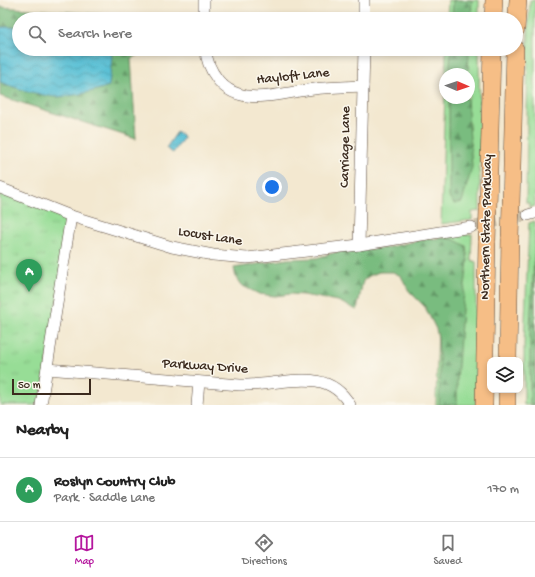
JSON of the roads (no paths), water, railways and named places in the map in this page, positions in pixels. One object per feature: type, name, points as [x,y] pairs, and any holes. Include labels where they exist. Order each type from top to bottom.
[{"type":"highway","points":[[493,12],[494,0]]},
{"type":"highway","points":[[517,12],[518,0]]},
{"type":"highway","name":"Northern State Parkway","points":[[484,405],[492,56]]},
{"type":"highway","name":"Northern State Parkway","points":[[508,357],[515,56]]},
{"type":"highway","points":[[507,393],[507,405]]},
{"type":"street","points":[[204,0],[204,12]]},
{"type":"street","points":[[364,0],[364,12]]},
{"type":"street","name":"Hayloft Lane","points":[[208,56],[212,72],[224,87],[237,94],[256,97],[314,89],[363,86]]},
{"type":"street","name":"Carriage Lane","points":[[359,245],[364,56]]},
{"type":"street","name":"Locust Lane","points":[[0,188],[70,216],[172,247],[213,256],[247,258],[359,245],[471,227]]},
{"type":"street","points":[[41,405],[70,216]]},
{"type":"street","name":"Parkway Drive","points":[[47,369],[253,386],[302,379],[314,379],[335,387],[344,395],[350,405]]},
{"type":"street","points":[[197,405],[199,382]]},
{"type":"water","points":[[0,27],[12,27],[12,56],[112,57],[109,86],[70,96],[57,97],[45,95],[0,82]]},
{"type":"water","points":[[177,132],[184,137],[173,153],[166,148]]},
{"type":"tunnel","points":[[471,227],[528,215]]},
{"type":"place","name":"Roslyn Country Club","points":[[29,292]]}]
